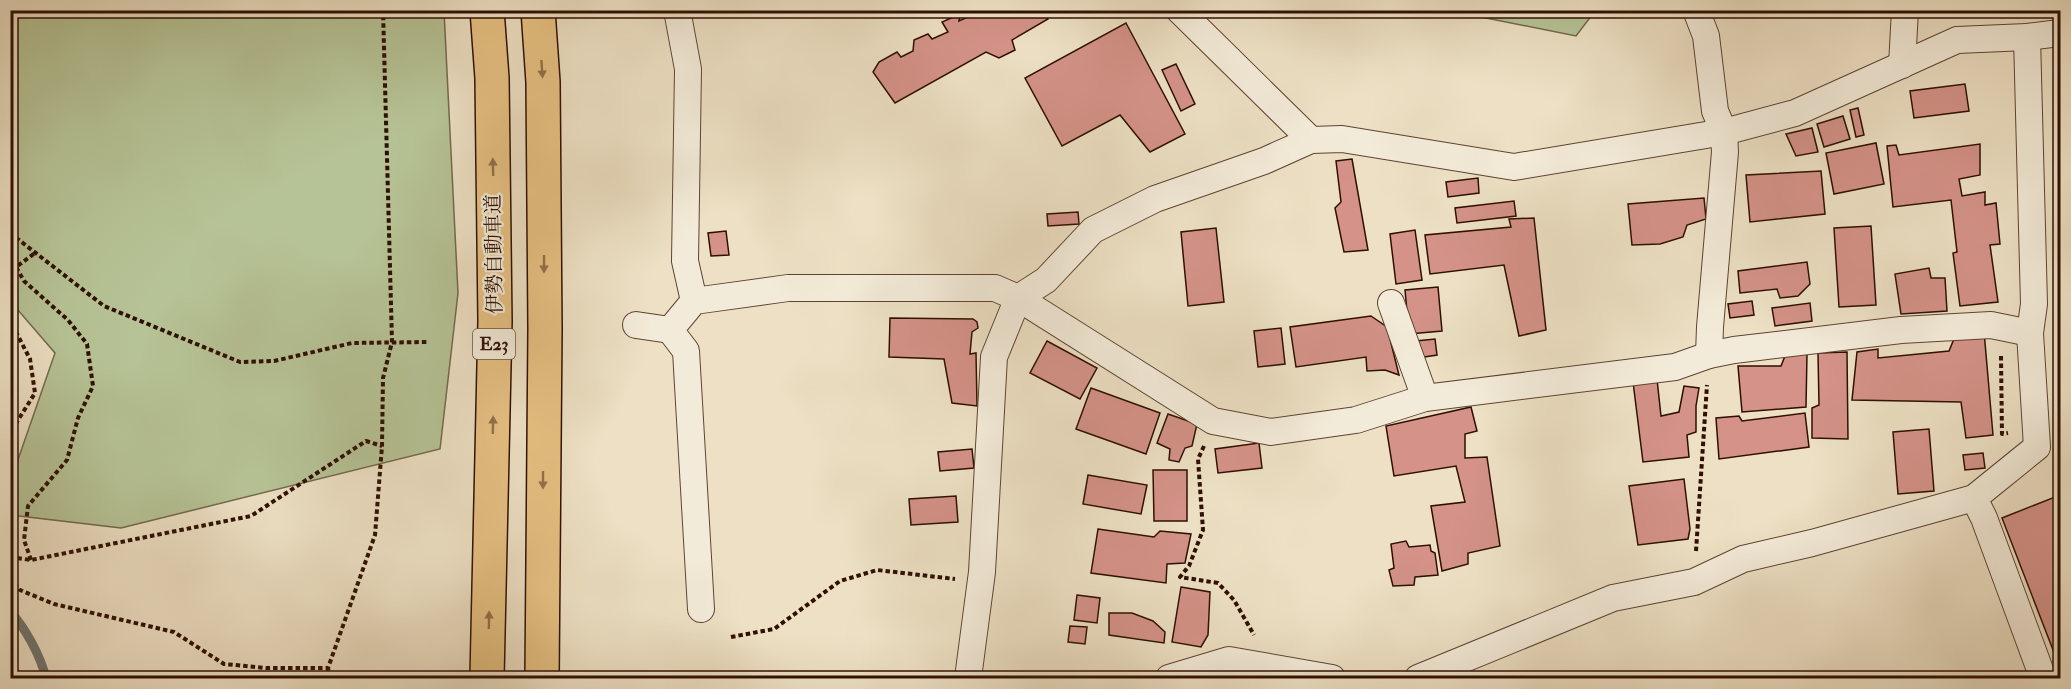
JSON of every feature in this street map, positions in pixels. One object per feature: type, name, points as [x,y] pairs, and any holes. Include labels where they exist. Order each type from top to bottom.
[{"type":"highway","name":"伊勢自動車道","points":[[487,10],[492,78],[495,321],[487,678]]},
{"type":"highway","points":[[538,10],[543,82],[542,678]]},
{"type":"street","points":[[677,10],[688,69],[684,261],[693,301]]},
{"type":"street","points":[[1179,10],[1311,140]]},
{"type":"street","points":[[1696,10],[1706,36],[1715,111],[1724,132],[1725,152],[1709,355]]},
{"type":"street","points":[[1902,65],[1905,10]]},
{"type":"street","points":[[968,678],[982,572],[994,357],[1018,298],[1046,280],[1093,230],[1155,199],[1264,161],[1311,140],[1342,139],[1514,166],[1724,132],[1795,113],[1956,40],[2061,33]]},
{"type":"street","points":[[1418,678],[1613,598],[1694,582],[1743,559],[1812,543],[1974,498],[2037,447],[2030,333],[2034,304],[2027,37]]},
{"type":"street","points":[[670,330],[693,301],[788,288],[995,288],[1018,298],[1213,421],[1271,432],[1356,420],[1425,398],[1675,367],[1709,355],[1734,350],[1901,330],[1991,325],[2030,333]]},
{"type":"street","points":[[1391,303],[1425,398]]},
{"type":"street","points":[[636,325],[670,330],[686,351],[701,609]]},
{"type":"street","points":[[1974,498],[1988,529],[2043,678]]},
{"type":"street","points":[[1169,678],[1229,660],[1332,678]]},
{"type":"path","points":[[330,678],[328,668],[375,535],[382,446],[383,378],[392,342],[382,10]]},
{"type":"path","points":[[10,233],[104,306],[240,362],[274,361],[352,343],[428,342]]},
{"type":"path","points":[[31,560],[24,540],[28,506],[67,460],[78,418],[93,386],[87,344],[68,320],[24,281],[16,267],[35,253]]},
{"type":"path","points":[[10,327],[15,330],[30,359],[35,393],[10,433]]},
{"type":"path","points":[[1694,582],[1709,355]]},
{"type":"path","points":[[1213,421],[1198,459],[1203,530],[1190,566],[1180,577],[1218,583],[1234,600],[1257,640]]},
{"type":"path","points":[[10,557],[31,560],[251,516],[366,441],[382,446]]},
{"type":"path","points":[[731,637],[774,629],[840,581],[877,570],[955,579],[982,572]]},
{"type":"path","points":[[10,577],[20,590],[54,604],[174,632],[224,663],[266,668],[328,668]]},
{"type":"path","points":[[10,647],[16,656]]},
{"type":"green space","points":[[11,10],[444,11],[458,293],[440,449],[121,528],[11,515],[11,480],[55,353],[11,302]]},
{"type":"green space","points":[[1451,11],[1595,11],[1576,36]]},
{"type":"building","points":[[983,10],[1043,10],[1048,19],[1012,40],[1015,50],[999,58],[986,52],[895,103],[873,72],[879,62],[897,52],[901,57],[913,51],[914,40],[928,34],[932,39],[948,32],[942,22],[960,14],[959,21]]},
{"type":"building","points":[[1126,23],[1185,134],[1150,152],[1120,115],[1062,146],[1025,78]]},
{"type":"building","points":[[1176,64],[1195,104],[1181,111],[1162,70]]},
{"type":"building","points":[[1965,84],[1969,111],[1914,118],[1910,91]]},
{"type":"building","points":[[1858,108],[1864,135],[1856,137],[1850,110]]},
{"type":"building","points":[[1843,116],[1850,139],[1824,147],[1817,124]]},
{"type":"building","points":[[1812,128],[1818,152],[1796,156],[1786,134]]},
{"type":"building","points":[[1876,143],[1884,184],[1834,194],[1826,153]]},
{"type":"building","points":[[1980,144],[1980,175],[1959,179],[1962,196],[1985,192],[1985,205],[1996,203],[2000,244],[1990,245],[1998,302],[1960,306],[1953,253],[1957,252],[1951,200],[1893,207],[1887,146],[1896,145],[1899,155]]},
{"type":"building","points":[[1352,159],[1368,250],[1344,252],[1335,208],[1341,202],[1336,161]]},
{"type":"building","points":[[1821,171],[1825,214],[1750,222],[1746,175]]},
{"type":"building","points":[[1478,178],[1479,193],[1448,197],[1446,182]]},
{"type":"building","points":[[1704,198],[1706,219],[1687,225],[1683,237],[1660,244],[1632,245],[1628,204]]},
{"type":"building","points":[[1514,201],[1516,216],[1457,223],[1455,208]]},
{"type":"building","points":[[1078,212],[1079,224],[1048,226],[1047,214]]},
{"type":"building","points":[[1534,218],[1546,330],[1519,336],[1504,265],[1430,274],[1425,235],[1511,227],[1509,219]]},
{"type":"building","points":[[1871,226],[1876,305],[1839,307],[1834,228]]},
{"type":"building","points":[[1216,228],[1224,302],[1188,306],[1181,232]]},
{"type":"building","points":[[1415,230],[1422,280],[1396,284],[1390,234]]},
{"type":"building","points":[[726,231],[729,255],[711,256],[708,233]]},
{"type":"building","points":[[1807,262],[1810,284],[1798,296],[1780,298],[1777,289],[1740,293],[1738,271]]},
{"type":"building","points":[[1929,268],[1931,278],[1945,278],[1947,311],[1901,314],[1895,274]]},
{"type":"building","points":[[1438,287],[1442,331],[1409,334],[1405,290]]},
{"type":"building","points":[[1752,301],[1754,315],[1730,318],[1728,304]]},
{"type":"building","points":[[1810,303],[1812,321],[1775,326],[1772,308]]},
{"type":"building","points":[[1371,316],[1387,327],[1399,375],[1385,370],[1367,371],[1366,357],[1296,367],[1290,327]]},
{"type":"building","points":[[890,318],[973,319],[977,322],[978,328],[972,332],[970,354],[976,353],[977,406],[952,403],[944,359],[889,357]]},
{"type":"building","points":[[1281,328],[1285,364],[1258,367],[1254,331]]},
{"type":"building","points":[[1984,331],[1993,435],[1966,438],[1961,402],[1852,400],[1857,352],[1878,349],[1878,358],[1949,351],[1956,334]]},
{"type":"building","points":[[1435,339],[1437,355],[1418,358],[1416,341]]},
{"type":"building","points":[[1047,341],[1097,368],[1080,399],[1030,373]]},
{"type":"building","points":[[1847,352],[1848,439],[1812,438],[1812,408],[1819,405],[1818,353]]},
{"type":"building","points":[[1807,353],[1806,407],[1742,412],[1738,366],[1781,366],[1785,356]]},
{"type":"building","points":[[1657,379],[1661,416],[1679,412],[1684,386],[1699,388],[1696,432],[1687,435],[1689,457],[1643,462],[1633,382]]},
{"type":"building","points":[[1091,388],[1160,413],[1146,454],[1076,429]]},
{"type":"building","points":[[1471,407],[1477,431],[1465,434],[1465,458],[1487,457],[1500,546],[1468,553],[1468,564],[1442,571],[1431,506],[1465,502],[1456,466],[1394,476],[1386,426]]},
{"type":"building","points":[[1805,413],[1809,447],[1719,459],[1716,418],[1739,416],[1742,421]]},
{"type":"building","points":[[1168,414],[1197,424],[1192,446],[1185,448],[1179,462],[1169,460],[1170,449],[1157,443]]},
{"type":"building","points":[[1929,429],[1934,491],[1898,494],[1893,432]]},
{"type":"building","points":[[1259,443],[1262,468],[1218,473],[1215,449]]},
{"type":"building","points":[[972,449],[974,468],[940,471],[938,452]]},
{"type":"building","points":[[1983,453],[1985,468],[1965,470],[1963,455]]},
{"type":"building","points":[[1153,470],[1187,470],[1187,521],[1154,521]]},
{"type":"building","points":[[1088,475],[1147,485],[1141,514],[1083,504]]},
{"type":"building","points":[[1684,479],[1690,529],[1688,539],[1638,545],[1629,486]]},
{"type":"building","points":[[2060,495],[2060,668],[2002,518]]},
{"type":"building","points":[[956,496],[958,522],[911,525],[909,499]]},
{"type":"building","points":[[1098,529],[1154,537],[1160,531],[1191,534],[1185,563],[1167,564],[1166,583],[1091,573]]},
{"type":"building","points":[[1406,541],[1409,547],[1430,545],[1431,551],[1435,553],[1438,575],[1415,577],[1414,585],[1393,586],[1389,570],[1394,568],[1391,544]]},
{"type":"building","points":[[1181,587],[1210,592],[1208,635],[1201,647],[1172,642]]},
{"type":"building","points":[[1077,595],[1100,598],[1097,623],[1074,620]]},
{"type":"building","points":[[1109,613],[1132,613],[1153,621],[1165,632],[1164,643],[1109,635]]},
{"type":"building","points":[[1070,626],[1087,627],[1085,644],[1068,642]]},
{"type":"waterway","points":[[10,611],[32,643],[46,678]]}]
